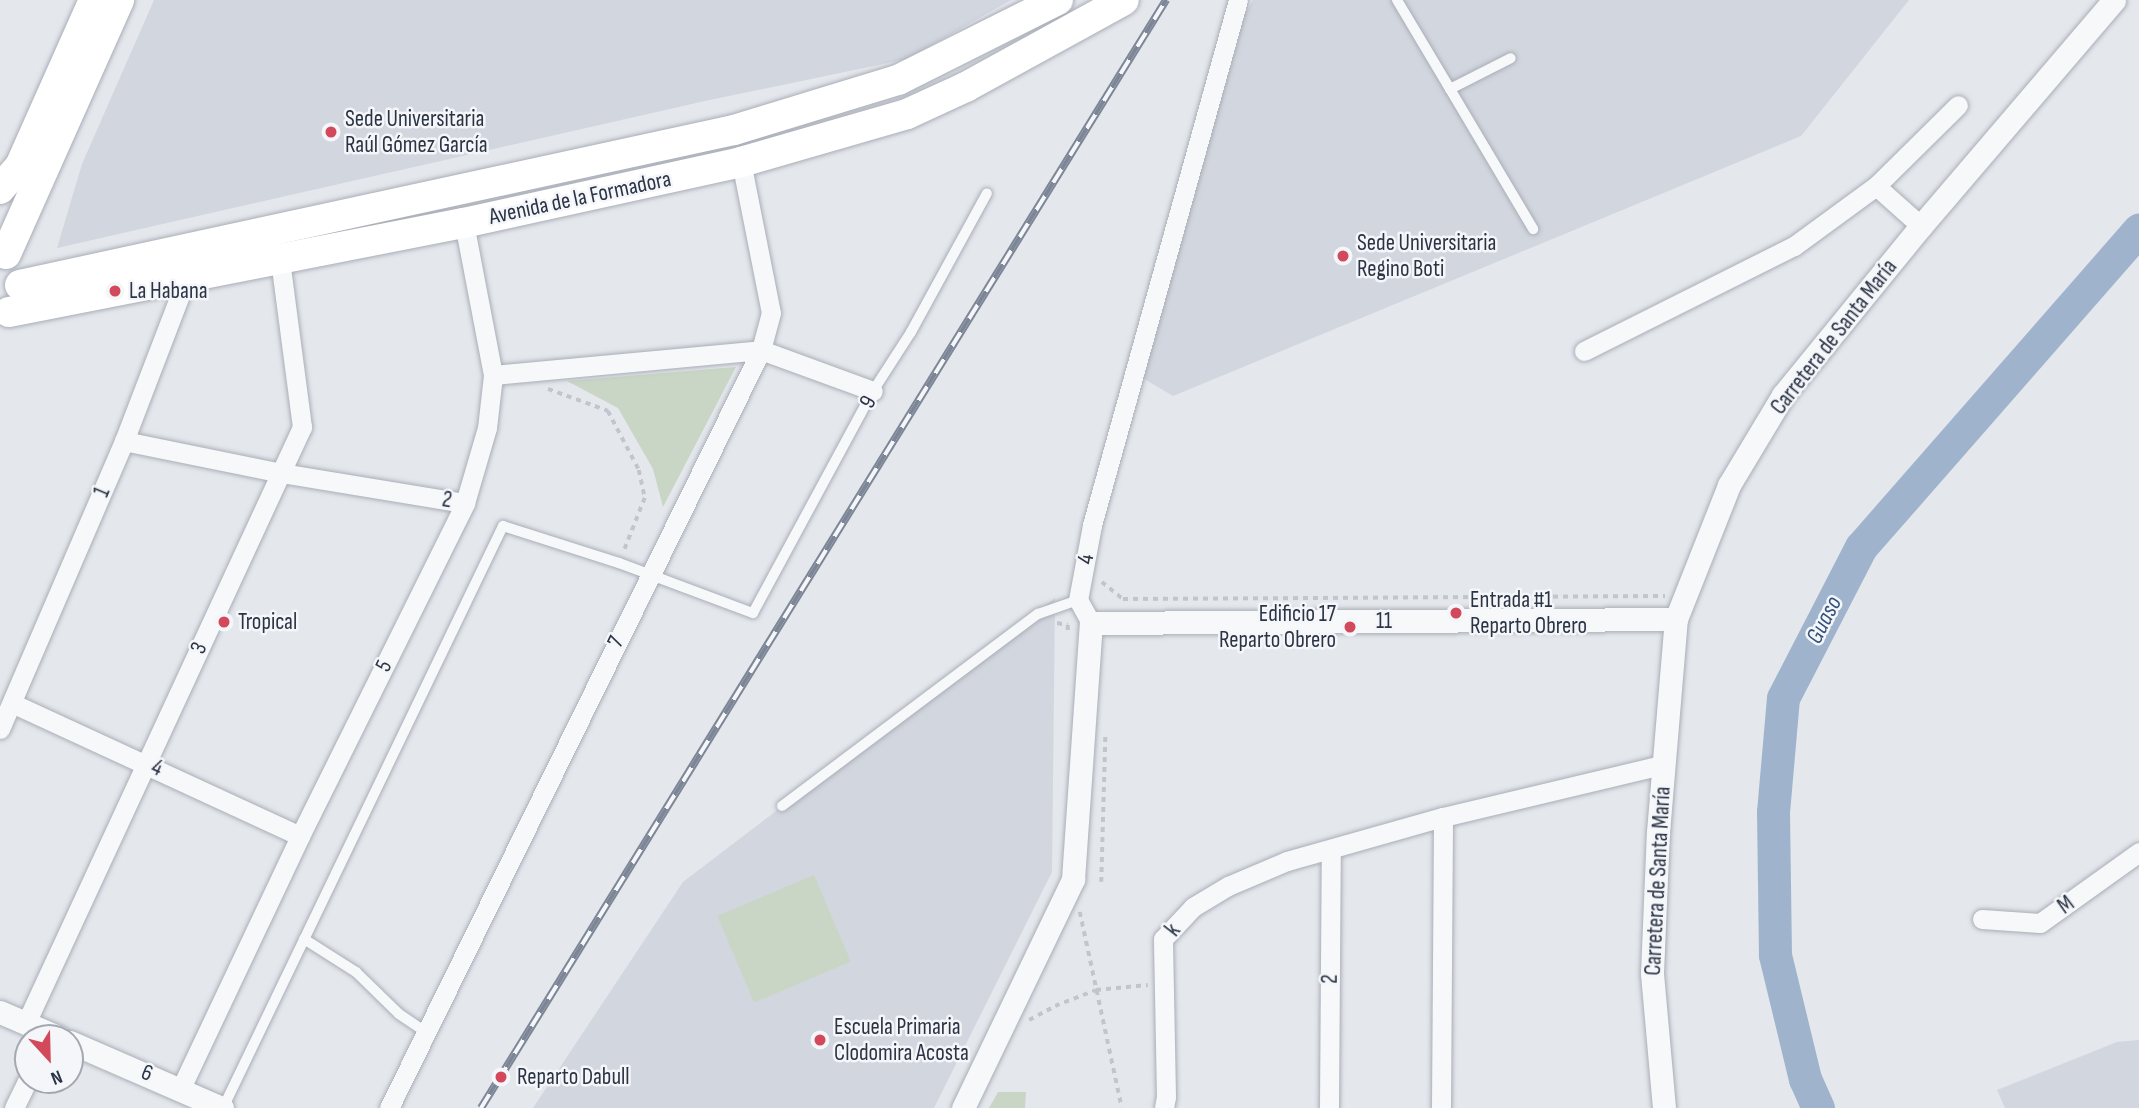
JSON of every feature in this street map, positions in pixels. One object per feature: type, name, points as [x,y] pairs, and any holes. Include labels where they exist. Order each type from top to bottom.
[{"type":"main road","points":[[0,189],[20,166],[94,0]]},
{"type":"main road","points":[[5,316],[20,285],[3,252],[119,0]]},
{"type":"main road","name":"Avenida de la Formadora","points":[[5,316],[185,263],[734,130],[898,80],[1058,0]]},
{"type":"main road","name":"Avenida de la Formadora","points":[[20,285],[185,263],[280,260],[741,162],[907,114],[966,87],[1124,0]]},
{"type":"street","name":"4","points":[[1078,600],[1092,525],[1238,0]]},
{"type":"street","name":"Carretera de Santa María","points":[[1664,1108],[1652,973],[1658,832],[1676,619],[1729,485],[1783,395],[1921,226],[2114,0]]},
{"type":"street","points":[[1584,351],[1794,246],[1876,186],[1958,105]]},
{"type":"street","name":"7","points":[[389,1108],[649,573],[761,350],[771,313],[741,162]]},
{"type":"street","points":[[1876,186],[1921,226]]},
{"type":"street","name":"5","points":[[181,1088],[300,836],[465,503],[488,428],[493,375],[464,223]]},
{"type":"street","name":"3","points":[[26,1023],[302,427],[280,260]]},
{"type":"street","name":"1","points":[[0,729],[124,441],[185,263]]},
{"type":"street","points":[[493,375],[761,350],[873,391]]},
{"type":"street","name":"2","points":[[124,441],[281,473],[465,503]]},
{"type":"street","points":[[963,1108],[1000,1036],[1073,879],[1091,622],[1078,600]]},
{"type":"street","name":"11","points":[[1091,622],[1676,619]]},
{"type":"street","name":"4","points":[[12,703],[300,836]]},
{"type":"street","name":"k","points":[[1164,1108],[1163,939],[1192,907],[1228,886],[1287,861],[1443,817],[1665,764]]},
{"type":"street","points":[[1441,1108],[1443,817]]},
{"type":"street","name":"2","points":[[1329,1108],[1331,850]]},
{"type":"street","name":"M","points":[[1982,919],[2040,923],[2139,852]]},
{"type":"street","points":[[0,1012],[26,1023]]},
{"type":"street","name":"6","points":[[84,1048],[222,1108]]},
{"type":"lane","points":[[1397,0],[1533,229]]},
{"type":"lane","points":[[1450,89],[1511,58]]},
{"type":"lane","name":"9","points":[[649,573],[753,613],[873,391],[911,332],[987,193]]},
{"type":"lane","points":[[222,1108],[503,526],[649,573]]},
{"type":"lane","points":[[782,806],[1038,614],[1078,600]]},
{"type":"lane","points":[[304,939],[356,972],[400,1014],[426,1032]]},
{"type":"path","points":[[544,388],[608,411],[639,470],[645,498],[619,562]]},
{"type":"path","points":[[1102,582],[1123,599],[1685,596]]},
{"type":"path","points":[[1101,882],[1105,732]]},
{"type":"path","points":[[1073,879],[1122,1108]]},
{"type":"path","points":[[1000,1036],[1055,1006],[1097,990],[1164,983]]},
{"type":"shaded area","name":"Sede Universitaria Raúl Gómez García","points":[[154,0],[1011,0],[907,59],[705,101],[57,248],[82,164]]},
{"type":"shaded area","name":"Sede Universitaria Regino Boti","points":[[1253,0],[1909,0],[1801,136],[1173,396],[1141,377],[1245,14]]},
{"type":"shaded area","points":[[1055,598],[1052,872],[934,1108],[533,1108],[683,882]]},
{"type":"shaded area","points":[[2139,1040],[2139,1108],[2005,1108],[1997,1090],[2117,1042]]},
{"type":"green space","points":[[736,367],[663,507],[653,469],[618,408],[567,381]]},
{"type":"green space","points":[[814,875],[851,962],[754,1003],[717,916]]},
{"type":"green space","points":[[998,1092],[1026,1092],[1025,1108],[989,1108]]},
{"type":"waterway","name":"Guaso","points":[[1818,1108],[1805,1079],[1775,955],[1773,812],[1783,698],[1861,547],[2139,229]]},
{"type":"railway","points":[[481,1108],[1166,0]]},
{"type":"place","name":"Sede Universitaria Raúl Gómez García","points":[[331,132]]},
{"type":"place","name":"Sede Universitaria Regino Boti","points":[[1343,256]]},
{"type":"place","name":"La Habana","points":[[115,291]]},
{"type":"place","name":"Entrada #1 Reparto Obrero","points":[[1456,613]]},
{"type":"place","name":"Tropical","points":[[224,622]]},
{"type":"place","name":"Edificio 17 Reparto Obrero","points":[[1350,627]]},
{"type":"place","name":"Escuela Primaria Clodomira Acosta","points":[[820,1040]]},
{"type":"place","name":"Reparto Dabull","points":[[501,1077]]}]
